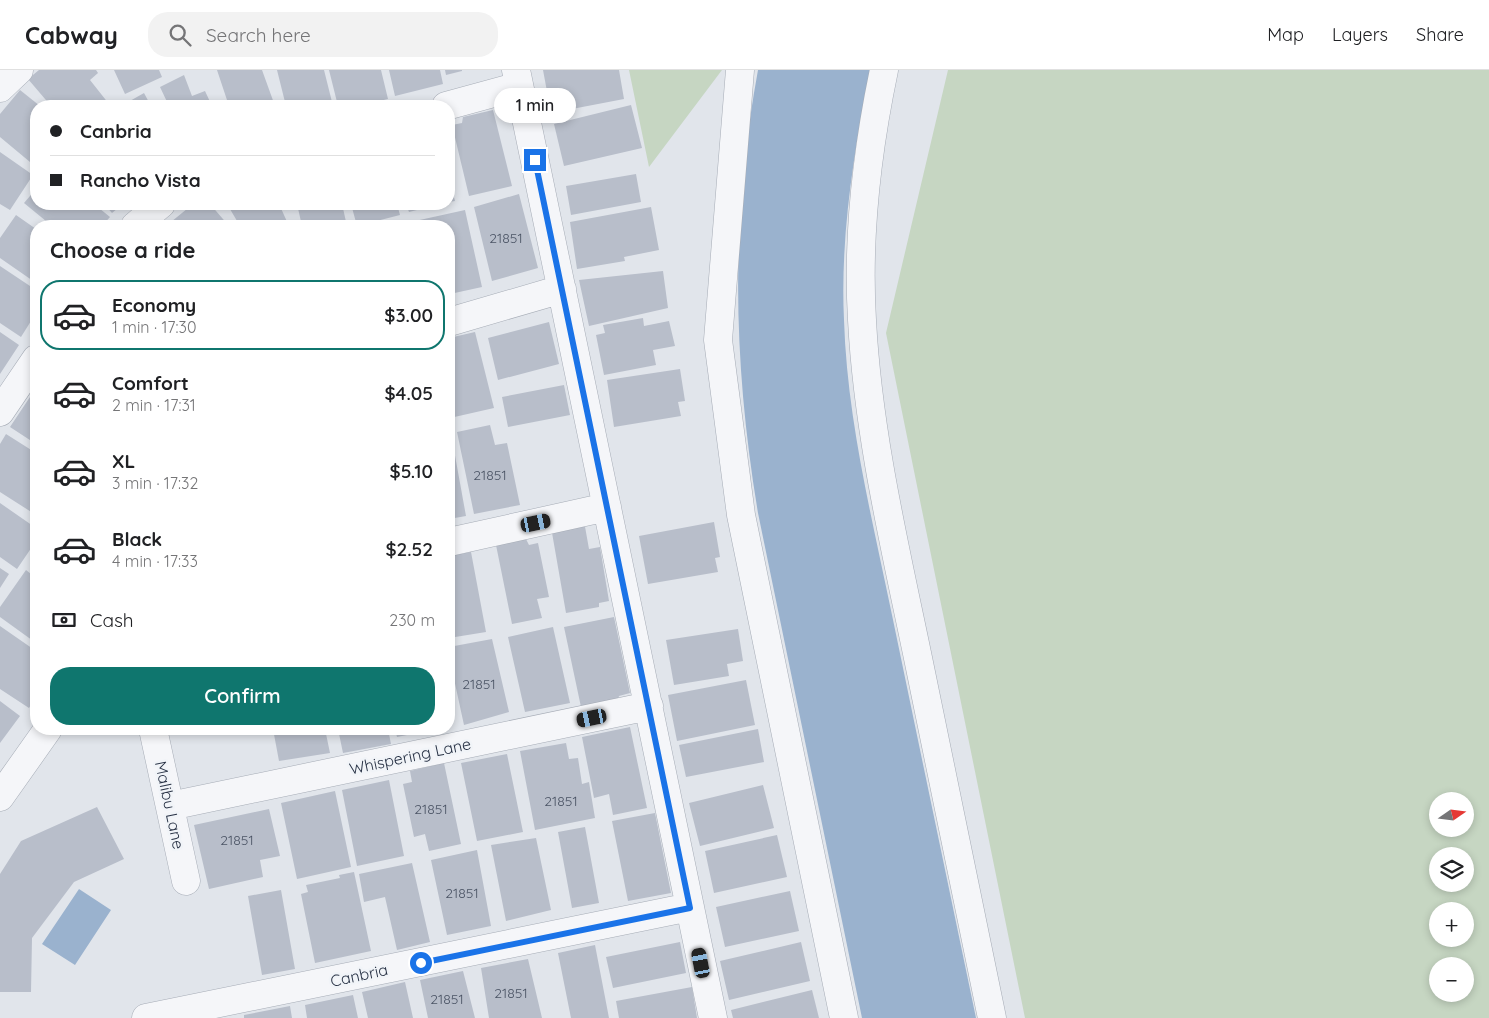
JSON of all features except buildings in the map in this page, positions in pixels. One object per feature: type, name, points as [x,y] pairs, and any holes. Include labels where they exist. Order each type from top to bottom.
[{"type":"lane","points":[[0,88],[19,70]]},
{"type":"lane","points":[[740,70],[718,340],[741,515],[844,1018]]},
{"type":"lane","points":[[884,70],[872,125],[862,234],[862,320],[873,423],[898,561],[992,1018]]},
{"type":"lane","points":[[455,102],[518,78],[713,1018]]},
{"type":"lane","points":[[143,220],[154,210]]},
{"type":"lane","points":[[455,320],[562,289]]},
{"type":"lane","points":[[0,412],[30,368]]},
{"type":"lane","points":[[455,541],[607,507]]},
{"type":"lane","name":"Whispering Lane","points":[[170,806],[649,706]]},
{"type":"lane","points":[[0,797],[44,735]]},
{"type":"lane","name":"Malibu Lane","points":[[154,735],[186,881]]},
{"type":"lane","name":"Canbria","points":[[146,1018],[690,908]]},
{"type":"green space","points":[[629,70],[722,70],[649,167]]},
{"type":"green space","points":[[948,70],[1489,70],[1489,1018],[1025,1018],[886,333]]},
{"type":"water","points":[[758,70],[870,70],[854,163],[844,257],[844,320],[850,394],[869,505],[976,1018],[862,1018],[758,513],[750,457],[740,347],[739,237],[749,126]]},
{"type":"water","points":[[79,889],[111,910],[75,965],[42,944]]},
{"type":"route","points":[[421,963],[690,908],[535,160]]}]
